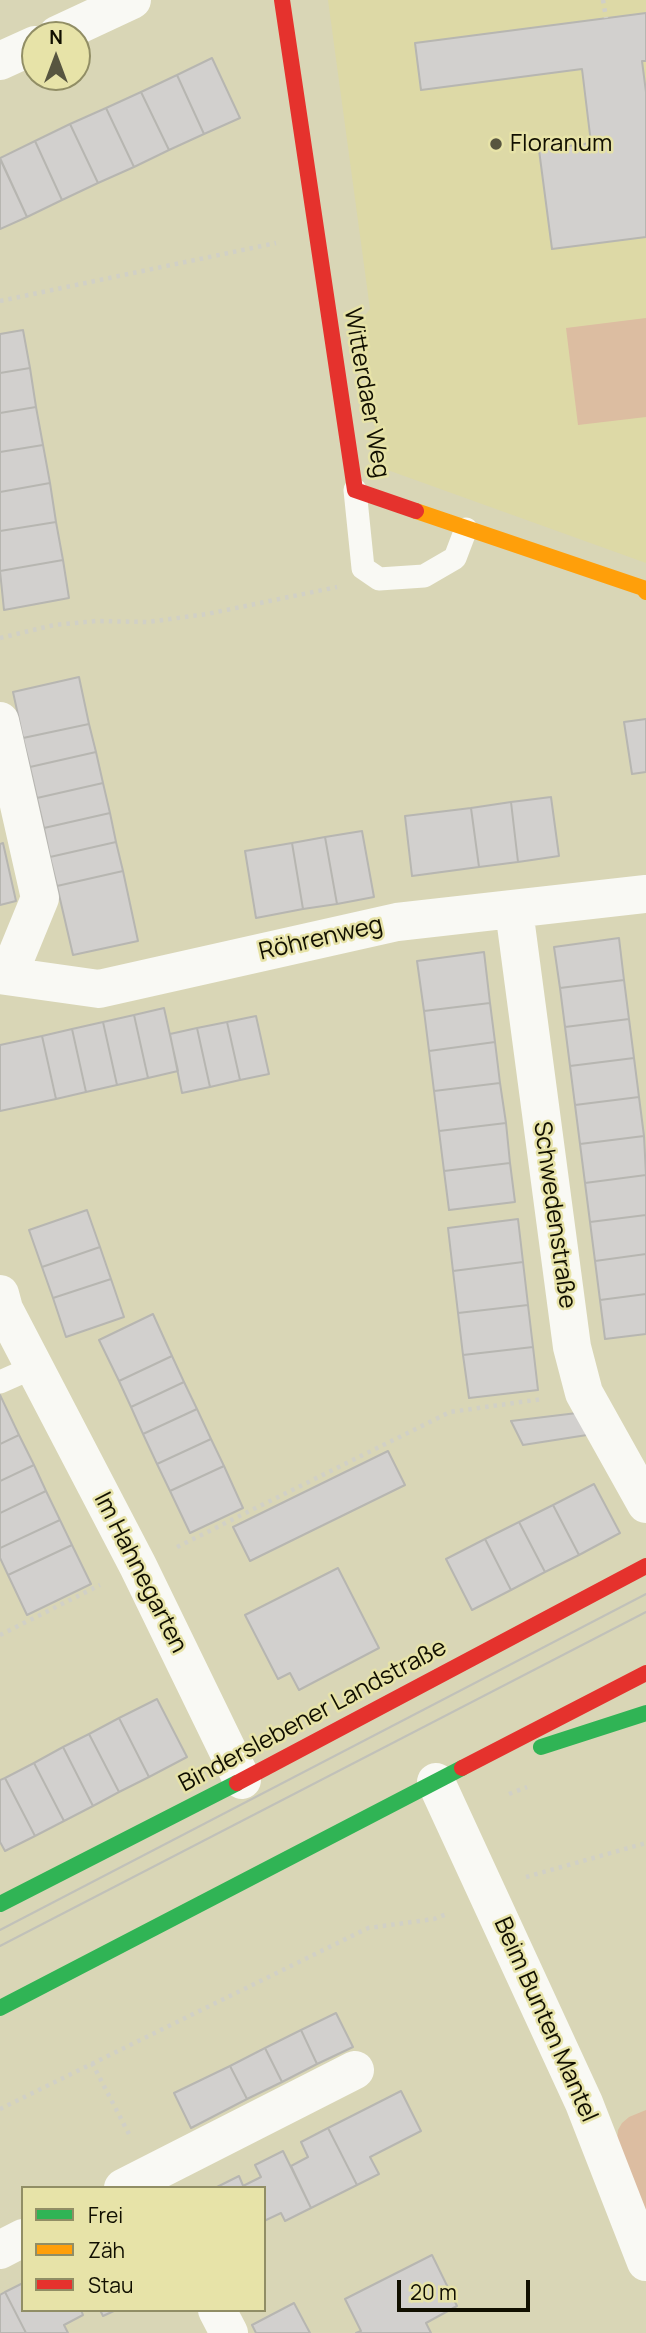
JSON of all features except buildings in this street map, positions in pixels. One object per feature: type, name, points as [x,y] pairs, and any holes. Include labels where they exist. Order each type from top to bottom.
[{"type":"street","points":[[87,21],[132,0]]},
{"type":"street","name":"Witterdaer Weg","points":[[282,0],[355,490],[643,588],[646,592]]},
{"type":"street","points":[[0,61],[21,51]]},
{"type":"street","points":[[0,721],[40,898],[4,976]]},
{"type":"street","name":"Röhrenweg","points":[[4,976],[99,989],[397,922],[646,894]]},
{"type":"street","name":"Schwedenstraße","points":[[514,910],[572,1347],[584,1393],[646,1504]]},
{"type":"street","name":"Im Hahnegarten","points":[[0,1294],[17,1375],[138,1566],[242,1780]]},
{"type":"street","name":"Binderslebener Landstraße","points":[[0,1904],[242,1780],[646,1566]]},
{"type":"street","points":[[0,2008],[514,1739],[646,1673]]},
{"type":"street","points":[[436,1782],[646,1713]]},
{"type":"street","name":"Beim Bunten Mantel","points":[[436,1782],[584,2103],[646,2262]]},
{"type":"street","points":[[143,2183],[355,2070]]},
{"type":"street","points":[[0,2250],[21,2239]]},
{"type":"street","points":[[218,2312],[229,2333]]},
{"type":"lane","points":[[355,490],[363,568],[379,579],[424,576],[455,558],[466,529]]},
{"type":"path","points":[[603,0],[606,18]]},
{"type":"path","points":[[0,301],[317,234]]},
{"type":"path","points":[[0,638],[54,625],[96,621],[148,622],[248,607],[335,589],[363,568]]},
{"type":"path","points":[[0,1635],[450,1412],[584,1393]]},
{"type":"path","points":[[0,2109],[368,1928],[434,1919],[524,1877],[646,1843]]},
{"type":"path","points":[[92,2063],[143,2183]]},
{"type":"shaded area","name":"Floranum","points":[[328,0],[646,0],[646,563],[382,468],[357,326],[370,309]]},
{"type":"shaded area","points":[[646,318],[646,417],[578,425],[566,328]]},
{"type":"shaded area","points":[[646,2110],[646,2211],[617,2140],[622,2123]]},
{"type":"tram line","points":[[0,1930],[646,1594]]},
{"type":"tram line","points":[[0,1946],[646,1612]]},
{"type":"traffic: fast","points":[[541,1747],[646,1713]]},
{"type":"traffic: fast","points":[[0,2008],[462,1768]]},
{"type":"traffic: fast","points":[[0,1904],[237,1783]]},
{"type":"traffic: slow","points":[[416,511],[643,588],[646,592]]},
{"type":"traffic: jam","points":[[282,0],[355,490],[416,511]]},
{"type":"traffic: jam","points":[[237,1783],[646,1566]]},
{"type":"traffic: jam","points":[[462,1768],[646,1673]]},
{"type":"place","name":"Floranum","points":[[496,144]]}]
